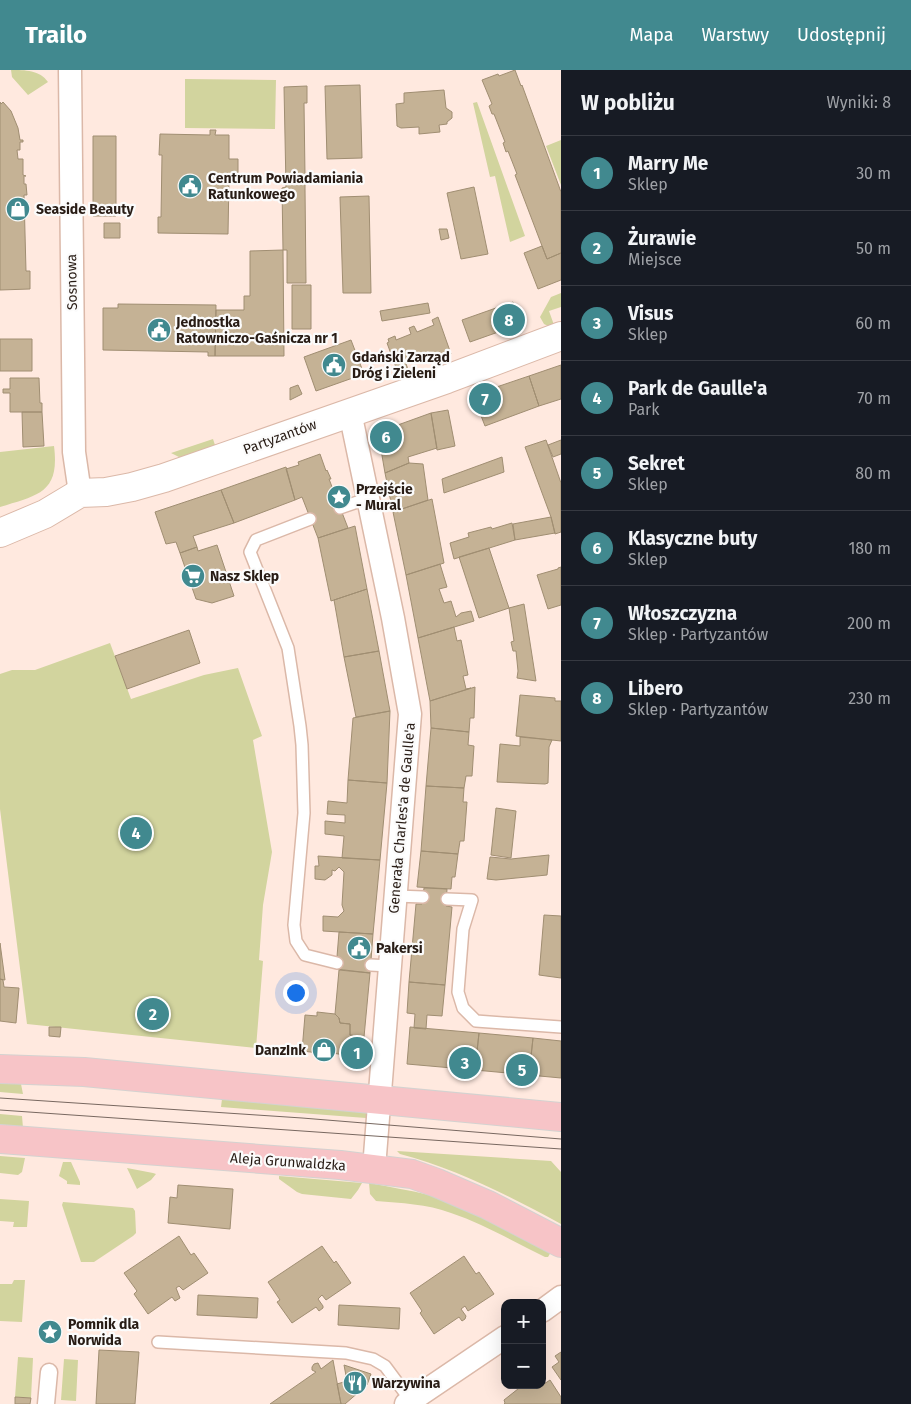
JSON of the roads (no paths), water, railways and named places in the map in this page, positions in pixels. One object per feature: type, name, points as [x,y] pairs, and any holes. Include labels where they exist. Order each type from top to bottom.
[{"type":"main road","points":[[0,1069],[84,1072],[561,1117]]},
{"type":"main road","name":"Aleja Grunwaldzka","points":[[0,1139],[374,1168],[412,1174],[488,1204],[561,1243]]},
{"type":"street","name":"Sosnowa","points":[[70,70],[74,452],[80,493]]},
{"type":"street","name":"Partyzantów","points":[[0,533],[45,514],[80,493],[106,492],[164,478],[447,379],[561,336]]},
{"type":"street","name":"Generała Charles'a de Gaulle'a","points":[[350,412],[394,618],[410,714],[396,896],[380,966],[379,1099],[374,1168]]},
{"type":"street","points":[[546,1308],[561,1297]]},
{"type":"street","points":[[409,1402],[501,1340]]},
{"type":"street","points":[[46,1404],[49,1372]]},
{"type":"lane","points":[[340,508],[368,498]]},
{"type":"lane","points":[[310,518],[256,540],[250,552],[288,648],[300,726],[304,813],[294,925],[296,941],[304,955],[337,962]]},
{"type":"lane","points":[[396,896],[423,897]]},
{"type":"lane","points":[[447,900],[472,900],[462,938],[458,992],[463,1008],[476,1021],[561,1027]]},
{"type":"lane","points":[[158,1342],[346,1353],[373,1360],[385,1366],[409,1402]]},
{"type":"tram line","points":[[0,1098],[302,1118],[561,1139]]},
{"type":"tram line","points":[[0,1110],[561,1149]]},
{"type":"place","name":"Centrum Powiadamiania Ratunkowego","points":[[190,186]]},
{"type":"place","name":"Seaside Beauty","points":[[18,209]]},
{"type":"place","name":"Libero","points":[[509,320]]},
{"type":"place","name":"Jednostka Ratowniczo-Gaśnicza nr 1","points":[[159,330]]},
{"type":"place","name":"Gdański Zarząd Dróg i Zieleni","points":[[334,365]]},
{"type":"place","name":"Włoszczyzna","points":[[485,399]]},
{"type":"place","name":"Klasyczne buty","points":[[386,437]]},
{"type":"place","name":"Przejście - Mural","points":[[339,497]]},
{"type":"place","name":"Nasz Sklep","points":[[193,576]]},
{"type":"place","name":"Park de Gaulle'a","points":[[136,833]]},
{"type":"place","name":"Pakersi","points":[[359,948]]},
{"type":"place","name":"Żurawie","points":[[153,1014]]},
{"type":"place","name":"DanzInk","points":[[324,1050]]},
{"type":"place","name":"Marry Me","points":[[357,1053]]},
{"type":"place","name":"Visus","points":[[465,1063]]},
{"type":"place","name":"Sekret","points":[[522,1070]]},
{"type":"place","name":"Pomnik dla Norwida","points":[[50,1332]]},
{"type":"place","name":"Warzywina","points":[[355,1383]]}]
